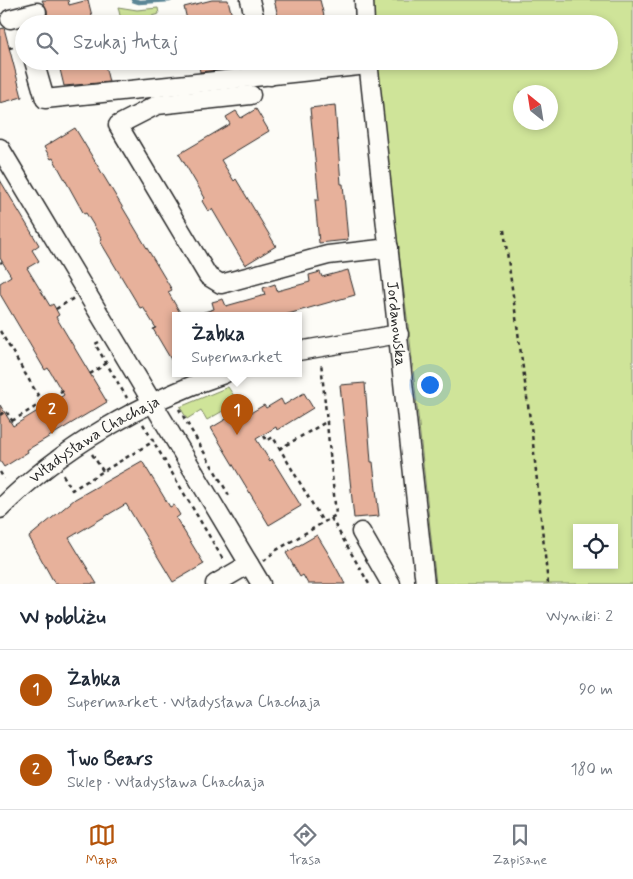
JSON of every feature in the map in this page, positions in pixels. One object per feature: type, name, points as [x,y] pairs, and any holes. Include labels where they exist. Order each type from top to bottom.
[{"type":"street","points":[[250,0],[254,15]]},
{"type":"street","points":[[364,0],[365,15]]},
{"type":"street","points":[[37,70],[45,99],[261,70]]},
{"type":"street","name":"Jordanowska","points":[[369,70],[425,584]]},
{"type":"street","points":[[251,95],[157,105],[118,125],[208,276],[220,284],[328,255],[389,248]]},
{"type":"street","points":[[0,148],[254,572],[232,574],[215,584]]},
{"type":"street","points":[[302,350],[399,334]]},
{"type":"street","name":"Władysława Chachaja","points":[[0,509],[20,490],[63,456],[153,403],[217,377]]},
{"type":"street","points":[[361,532],[391,584]]},
{"type":"path","points":[[9,48],[15,46]]},
{"type":"path","points":[[504,230],[532,434],[548,584]]},
{"type":"path","points":[[0,331],[45,407]]},
{"type":"path","points":[[90,374],[123,354]]},
{"type":"path","points":[[254,572],[275,551],[336,515],[321,358]]},
{"type":"path","points":[[12,421],[65,389]]},
{"type":"path","points":[[0,415],[6,411],[15,425]]},
{"type":"path","points":[[280,449],[328,421]]},
{"type":"path","points":[[142,422],[232,574]]},
{"type":"path","points":[[264,436],[266,441],[273,437],[323,522]]},
{"type":"path","points":[[61,472],[72,490],[153,442]]},
{"type":"path","points":[[91,452],[103,471]]},
{"type":"path","points":[[0,472],[4,479]]},
{"type":"path","points":[[331,518],[369,584]]},
{"type":"green space","points":[[370,0],[633,0],[633,584],[436,584],[410,341],[376,70],[618,70],[618,15],[371,15]]},
{"type":"green space","points":[[118,7],[137,10],[158,8],[159,14],[155,15],[120,15]]},
{"type":"green space","points":[[228,387],[240,405],[231,411],[228,408],[207,420],[201,410],[187,419],[180,407]]},
{"type":"building","points":[[42,0],[68,0],[69,5],[88,0],[92,15],[47,15]]},
{"type":"building","points":[[212,0],[228,0],[232,15],[186,15],[184,7]]},
{"type":"building","points":[[274,0],[320,0],[324,15],[278,15]]},
{"type":"building","points":[[4,28],[22,97],[0,103],[0,29]]},
{"type":"building","points":[[60,70],[106,70],[109,82],[64,86]]},
{"type":"building","points":[[200,70],[218,70],[200,72]]},
{"type":"building","points":[[335,105],[341,184],[343,184],[348,240],[319,243],[315,200],[319,200],[310,108]]},
{"type":"building","points":[[256,109],[269,131],[221,160],[234,181],[236,179],[276,246],[245,265],[212,209],[208,211],[202,201],[205,198],[179,154],[230,124],[226,117],[236,111],[241,118]]},
{"type":"building","points":[[75,128],[172,290],[168,292],[180,312],[172,312],[172,361],[153,329],[156,328],[143,307],[140,308],[100,241],[102,239],[86,213],[84,214],[53,158],[51,159],[44,147]]},
{"type":"building","points":[[0,180],[39,245],[32,250],[39,261],[27,268],[50,306],[53,304],[59,315],[56,317],[107,402],[27,450],[28,452],[4,467],[0,461],[0,405],[13,426],[64,395],[48,368],[45,370],[0,294],[0,283],[11,276],[0,258]]},
{"type":"building","points":[[348,270],[355,295],[295,312],[204,312],[214,309],[212,302],[223,299],[226,306],[265,295],[263,288],[275,284],[277,291],[310,282],[309,275],[320,272],[322,277]]},
{"type":"building","points":[[365,383],[371,462],[373,462],[379,516],[354,518],[340,385]]},
{"type":"building","points":[[304,393],[313,408],[277,430],[276,427],[256,439],[270,461],[272,459],[301,506],[269,525],[211,428],[233,415],[237,421],[264,405],[266,408],[281,399],[284,405]]},
{"type":"building","points":[[142,461],[170,507],[174,505],[180,515],[176,518],[204,564],[173,582],[126,504],[69,538],[97,584],[55,584],[29,537],[75,499]]},
{"type":"building","points":[[317,535],[345,584],[308,584],[303,575],[300,577],[286,553]]},
{"type":"waterway","points":[[133,0],[139,2],[170,0]]},
{"type":"place","name":"Two Bears","points":[[52,434]]},
{"type":"place","name":"Żabka","points":[[237,435]]}]
